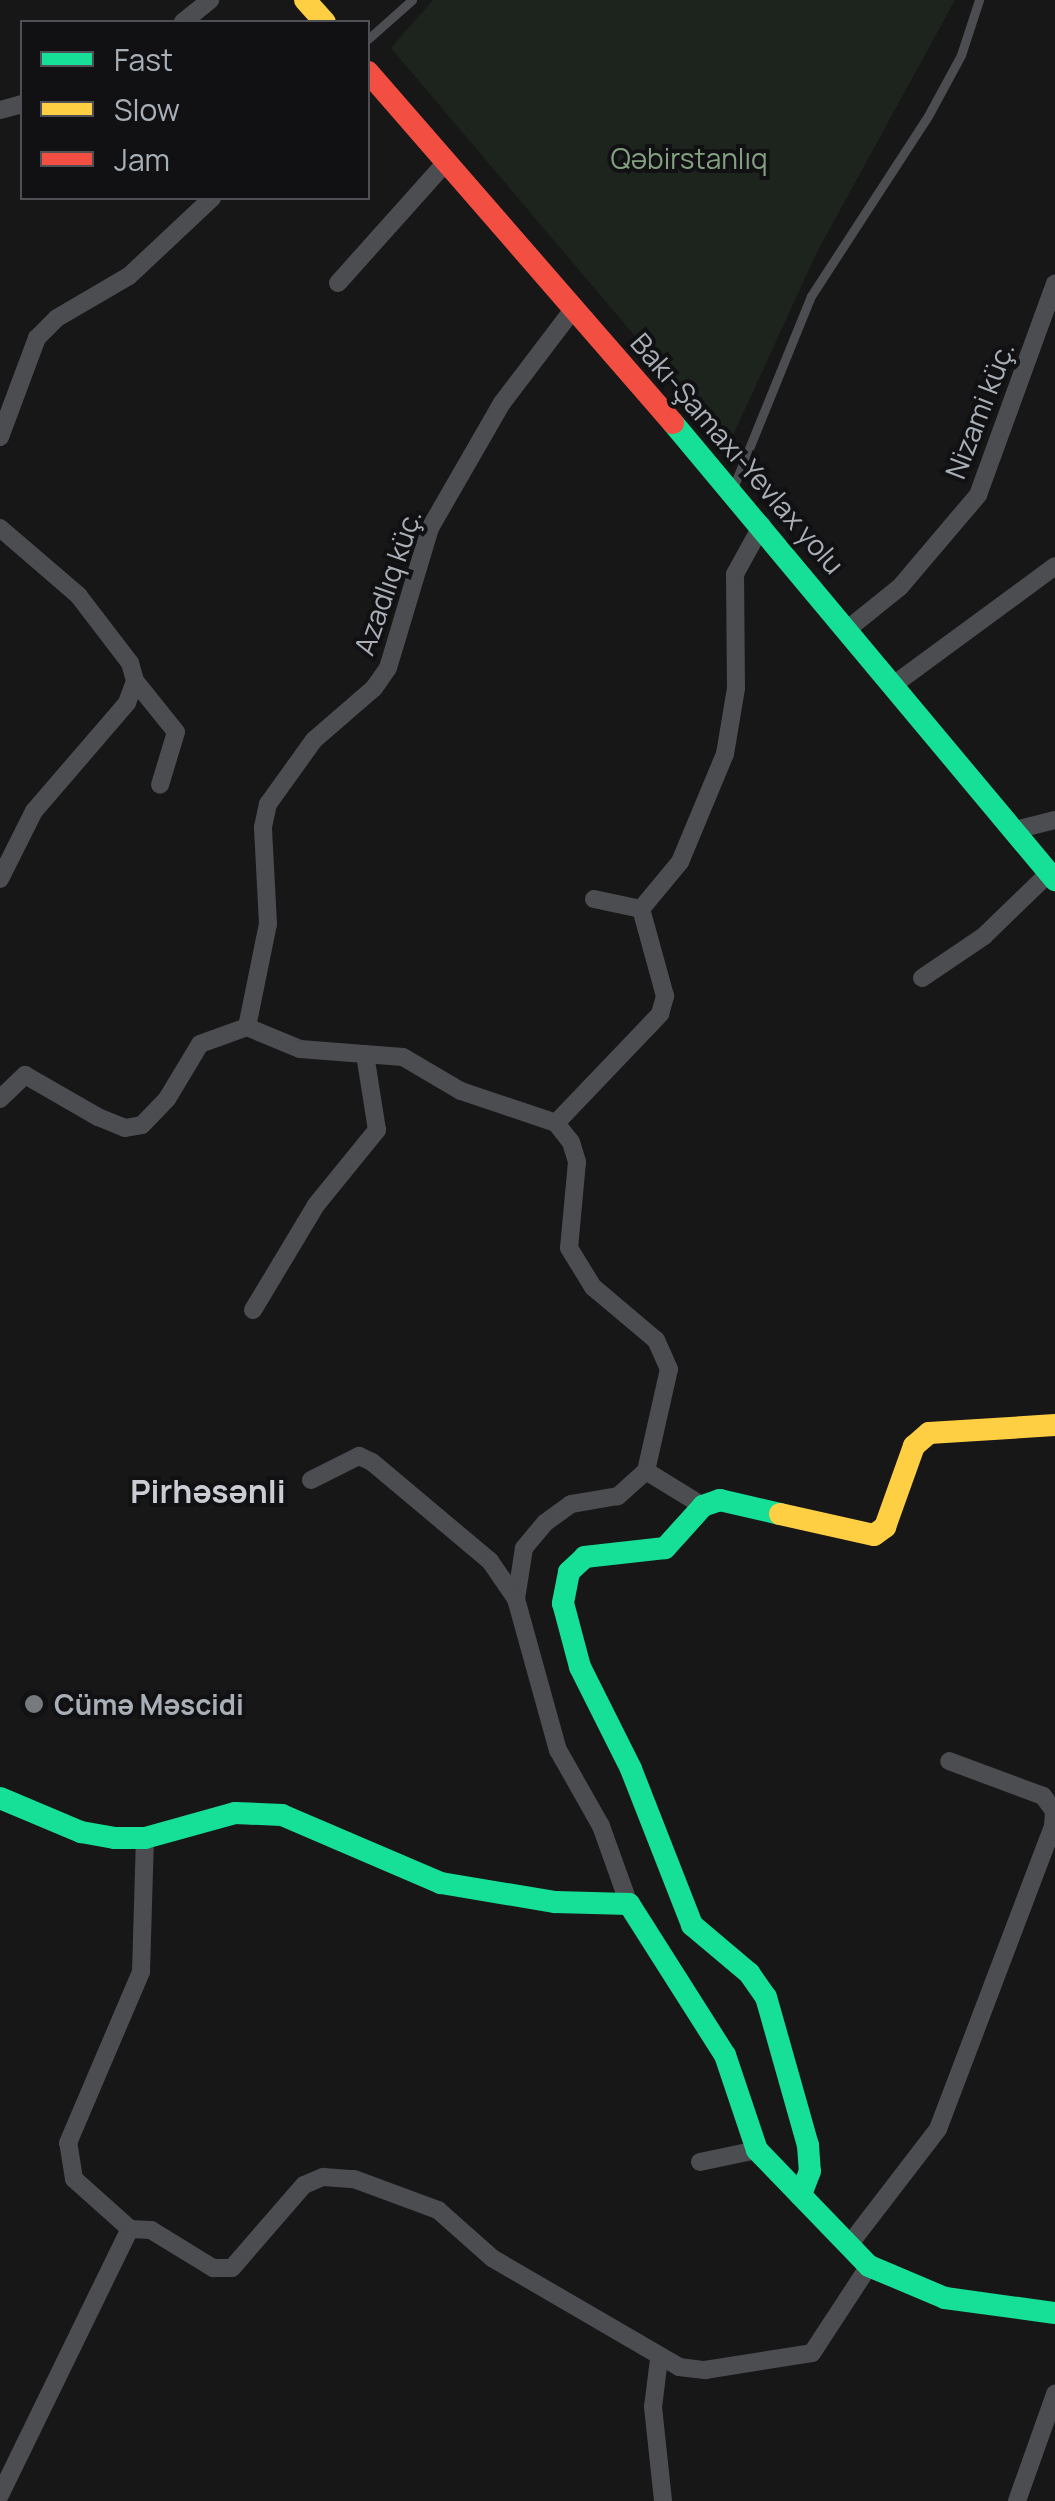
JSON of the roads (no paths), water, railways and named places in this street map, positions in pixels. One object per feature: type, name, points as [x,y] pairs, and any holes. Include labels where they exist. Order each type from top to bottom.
[{"type":"main road","points":[[305,0],[322,20]]},
{"type":"main road","name":"Bakı-Şamaxı-Yevlax yolu","points":[[370,74],[762,525],[1052,876]]},
{"type":"main road","points":[[801,2196],[810,2170],[808,2146],[766,1997],[749,1974],[692,1925],[631,1769],[580,1667],[564,1603],[569,1572],[585,1557],[665,1548],[703,1506],[740,1502],[840,1532],[874,1535],[885,1527],[914,1446],[928,1433],[1055,1425]]},
{"type":"main road","points":[[0,1798],[82,1832],[145,1838],[235,1813],[282,1815],[441,1883],[555,1902],[629,1904],[725,2055],[757,2150],[869,2266],[946,2298],[1055,2313]]},
{"type":"street","points":[[185,20],[210,0]]},
{"type":"street","points":[[338,283],[446,162]]},
{"type":"street","points":[[0,436],[37,338],[57,318],[128,276],[210,200]]},
{"type":"street","name":"Nizami küç.","points":[[849,628],[900,587],[978,495],[1055,286]]},
{"type":"street","name":"Azadlıq küç.","points":[[247,1026],[268,924],[262,827],[268,804],[314,740],[374,688],[388,668],[430,528],[502,403],[574,308]]},
{"type":"street","points":[[642,909],[680,862],[725,754],[736,688],[735,574],[762,525]]},
{"type":"street","points":[[0,528],[78,595],[130,663],[134,682],[176,732],[160,785]]},
{"type":"street","points":[[896,683],[1055,566]]},
{"type":"street","points":[[0,879],[34,811],[127,703],[134,682]]},
{"type":"street","points":[[1015,830],[1055,820]]},
{"type":"street","points":[[922,978],[984,936],[1052,876]]},
{"type":"street","points":[[594,899],[642,909]]},
{"type":"street","points":[[556,1122],[660,1014],[665,996],[642,909]]},
{"type":"street","points":[[0,1099],[25,1075],[98,1117],[125,1128],[142,1125],[168,1099],[200,1044],[247,1026],[300,1049],[403,1057],[461,1091],[556,1122],[577,1162],[569,1248],[592,1288],[666,1352],[669,1369],[646,1471],[618,1496],[570,1504],[545,1523],[524,1548],[516,1599]]},
{"type":"street","points":[[252,1310],[316,1205],[377,1130],[365,1054]]},
{"type":"street","points":[[311,1480],[359,1456],[372,1462],[471,1542],[516,1599],[558,1750],[601,1826],[629,1904]]},
{"type":"street","points":[[646,1471],[703,1506]]},
{"type":"street","points":[[848,2245],[938,2129],[1054,1811],[1043,1796],[949,1761]]},
{"type":"street","points":[[145,1838],[141,1972],[68,2143],[74,2180],[130,2229],[151,2230],[213,2268],[232,2268],[304,2186],[323,2178],[354,2179],[438,2210],[492,2258],[596,2314],[659,2359],[705,2370],[812,2353],[869,2266]]},
{"type":"street","points":[[700,2162],[757,2150]]},
{"type":"street","points":[[0,2494],[130,2229]]},
{"type":"street","points":[[659,2359],[654,2407],[662,2501]]},
{"type":"street","points":[[1017,2501],[1055,2394]]},
{"type":"lane","points":[[370,36],[412,0]]},
{"type":"lane","points":[[732,490],[811,296],[928,116],[961,56],[979,0]]},
{"type":"place","name":"Cümə Məscidi","points":[[34,1704]]},
{"type":"district","name":"Pirhəsənli","points":[[208,1491]]},
{"type":"park label","name":"Qəbirstanlıq","points":[[689,158]]}]
